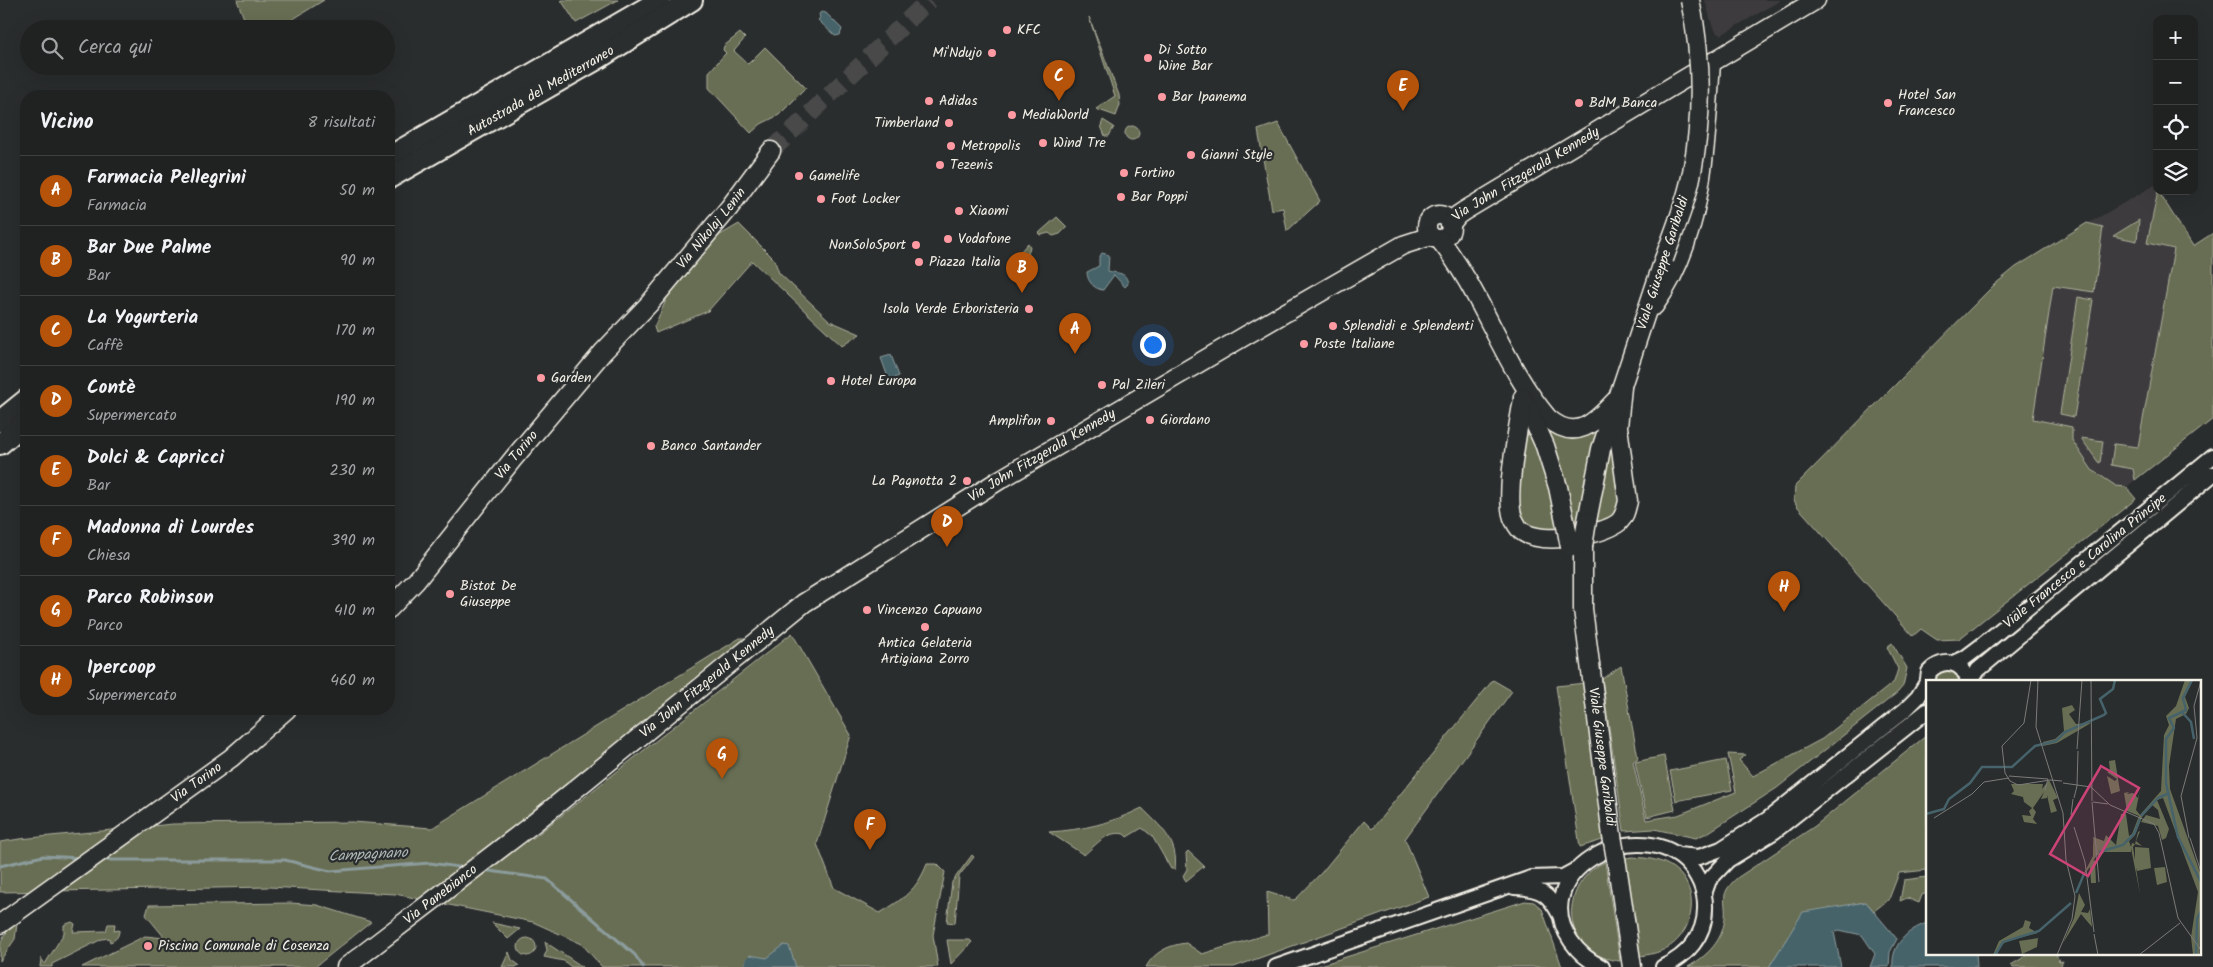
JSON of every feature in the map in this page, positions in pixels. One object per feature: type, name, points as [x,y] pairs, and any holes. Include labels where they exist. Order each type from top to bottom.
[{"type":"highway","name":"Autostrada del Mediterraneo","points":[[395,154],[660,0]]},
{"type":"highway","name":"Autostrada del Mediterraneo","points":[[395,175],[599,58],[692,0]]},
{"type":"highway","points":[[0,421],[20,405]]},
{"type":"highway","points":[[0,444],[20,427]]},
{"type":"main road","name":"Viale Giuseppe Garibaldi","points":[[1632,967],[1612,836],[1576,547],[1587,521],[1601,449],[1692,174],[1698,135],[1700,87],[1698,47],[1690,0]]},
{"type":"main road","name":"Via John Fitzgerald Kennedy","points":[[534,822],[804,603],[871,559],[1001,479],[1403,245],[1442,233],[1464,211],[1816,0]]},
{"type":"main road","points":[[1644,318],[1669,286],[1691,225],[1704,170],[1711,63]]},
{"type":"main road","name":"Via Nikolaj Lenin","points":[[649,304],[729,208],[771,151]]},
{"type":"main road","points":[[1442,233],[1515,373],[1536,404],[1553,423],[1566,428],[1586,427],[1620,393]]},
{"type":"main road","name":"Via Torino","points":[[395,603],[416,581],[513,459],[603,352],[649,304]]},
{"type":"main road","points":[[1515,373],[1523,399],[1545,446],[1558,487],[1566,526],[1576,547]]},
{"type":"main road","points":[[1523,399],[1512,477],[1510,506],[1512,515],[1523,532],[1538,537],[1558,538],[1595,533],[1619,522],[1625,514],[1628,501],[1618,427],[1620,393]]},
{"type":"main road","name":"Via Torino","points":[[3,921],[231,758],[280,715]]},
{"type":"main road","name":"Via Panebianco","points":[[346,967],[534,822]]},
{"type":"street","name":"Viale Francesco e Carolina Principe","points":[[1927,680],[1929,672],[1940,663],[1954,663],[1965,658],[1981,646],[2213,456]]},
{"type":"street","name":"Viale Francesco e Carolina Principe","points":[[1970,680],[1978,670],[2213,474]]},
{"type":"street","name":"Viale Francesco e Carolina Principe","points":[[1954,663],[1965,672],[1969,680]]},
{"type":"street","name":"Viale Francesco e Carolina Principe","points":[[1678,855],[1699,857],[1721,848],[1768,819],[1906,709],[1918,697],[1926,685]]},
{"type":"street","points":[[1704,894],[1709,880],[1728,860],[1776,831],[1926,713]]},
{"type":"street","points":[[1276,967],[1531,878],[1563,877],[1588,860],[1617,846],[1646,843],[1658,845],[1678,855],[1689,865],[1698,878],[1704,894],[1703,925],[1696,941],[1685,954],[1663,967]]},
{"type":"street","points":[[1560,915],[1567,886],[1578,868]]},
{"type":"street","points":[[1506,887],[1533,888],[1542,892],[1554,904],[1560,915],[1563,927],[1577,951],[1591,962],[1602,967]]},
{"type":"shaded area","points":[[1705,0],[1781,0],[1721,35],[1717,33],[1712,25]]},
{"type":"shaded area","points":[[2153,186],[2153,195],[2161,195],[2213,280],[2213,419],[2106,503],[2001,391],[2049,246]]},
{"type":"green space","points":[[237,0],[324,0],[292,20],[245,20]]},
{"type":"green space","points":[[561,0],[618,0],[576,23]]},
{"type":"green space","points":[[1089,17],[1119,95],[1120,105],[1116,116],[1096,109],[1115,96]]},
{"type":"green space","points":[[740,33],[745,38],[734,51],[748,64],[765,47],[806,88],[779,115],[761,124],[751,133],[709,88],[709,72],[726,53],[723,50],[724,46]]},
{"type":"green space","points":[[1103,120],[1114,127],[1109,136],[1105,136],[1101,126]]},
{"type":"green space","points":[[1278,123],[1320,201],[1287,231],[1283,208],[1272,210],[1258,130]]},
{"type":"green space","points":[[1132,126],[1137,128],[1139,133],[1137,138],[1132,140],[1127,138],[1125,133],[1127,128]]},
{"type":"green space","points":[[2157,195],[2161,195],[2193,246],[2213,233],[2213,419],[2135,480],[2133,469],[2111,465],[2114,444],[2138,447],[2174,249],[2147,243]]},
{"type":"green space","points":[[1057,217],[1067,227],[1060,234],[1053,236],[1049,233],[1041,235],[1039,233]]},
{"type":"green space","points":[[2139,220],[2137,241],[2113,236]]},
{"type":"green space","points":[[2087,223],[2103,227],[2094,292],[2053,286],[2033,419],[2072,427],[2072,440],[2092,470],[2116,486],[2126,487],[2136,499],[1959,639],[1937,640],[1921,629],[1913,636],[1797,506],[1794,500],[1795,486],[1994,285],[2016,267]]},
{"type":"green space","points":[[739,224],[774,259],[779,273],[830,321],[860,334],[842,346],[752,261],[708,311],[656,333],[654,327],[667,298],[710,241]]},
{"type":"green space","points":[[1028,243],[1030,247],[1028,253],[1031,259],[1021,272],[1012,261]]},
{"type":"green space","points":[[2078,297],[2093,300],[2074,417],[2060,414]]},
{"type":"green space","points":[[1543,419],[1601,425],[1578,547]]},
{"type":"green space","points":[[1524,425],[1532,425],[1562,532],[1530,531],[1515,507]]},
{"type":"green space","points":[[1614,434],[1620,515],[1594,527],[1601,485]]},
{"type":"green space","points":[[2081,438],[2103,441],[2100,463],[2098,462]]},
{"type":"green space","points":[[792,633],[851,735],[817,844],[834,888],[880,913],[896,903],[914,887],[927,864],[937,864],[945,872],[933,935],[938,967],[602,967],[582,944],[533,922],[395,894],[269,887],[0,892],[0,842],[20,839],[173,824],[353,822],[432,828],[740,638],[745,638],[745,641],[503,835],[533,838]]},
{"type":"green space","points":[[1892,643],[1907,668],[1903,686],[1898,692],[1777,788],[1709,832],[1696,838],[1654,829],[1624,831],[1602,679],[1621,666],[1638,758],[1633,762],[1646,820],[1678,815],[1736,792],[1728,754],[1746,755],[1739,760],[1753,776],[1822,739],[1894,682],[1898,669],[1887,647]]},
{"type":"green space","points":[[1947,668],[1954,670],[1961,680],[1932,680],[1934,675]]},
{"type":"green space","points":[[1493,680],[1512,691],[1405,839],[1429,897],[1234,967],[1146,967],[1158,953],[1174,945],[1186,943],[1202,954],[1268,934],[1267,892],[1293,900],[1296,899],[1322,872],[1364,821],[1372,829]]},
{"type":"green space","points":[[1586,683],[1609,838],[1580,847],[1556,686]]},
{"type":"green space","points":[[1926,736],[1926,870],[1899,873],[1889,899],[1874,911],[1866,902],[1803,913],[1769,967],[1688,967],[1706,954],[1719,938],[1724,924],[1725,895],[1731,884],[1737,878],[1815,826]]},
{"type":"green space","points":[[1664,756],[1675,810],[1647,817],[1635,762]]},
{"type":"green space","points":[[1726,760],[1732,790],[1676,801],[1670,771]]},
{"type":"green space","points":[[1142,808],[1171,842],[1174,850],[1175,869],[1171,869],[1152,836],[1142,828],[1127,837],[1124,834],[1118,833],[1107,836],[1084,855],[1049,832],[1074,830],[1097,825],[1120,818]]},
{"type":"green space","points":[[1188,851],[1204,866],[1186,881],[1183,876],[1187,869],[1186,853]]},
{"type":"green space","points":[[972,855],[974,857],[959,876],[955,923],[947,922],[952,882]]},
{"type":"green space","points":[[1632,857],[1657,860],[1669,865],[1686,882],[1690,892],[1691,903],[1687,925],[1682,935],[1674,943],[1658,952],[1635,957],[1620,859]]},
{"type":"green space","points":[[1605,862],[1620,961],[1594,953],[1583,943],[1575,931],[1572,918],[1572,905],[1576,892],[1583,880],[1592,870]]},
{"type":"green space","points":[[1926,877],[1926,893],[1922,895],[1919,903],[1907,898],[1900,901],[1904,880]]},
{"type":"green space","points":[[1525,901],[1534,902],[1542,909],[1562,967],[1314,967]]},
{"type":"green space","points":[[291,903],[317,905],[371,922],[315,967],[82,967],[145,936],[165,938],[146,915],[149,905]]},
{"type":"green space","points":[[72,922],[75,924],[73,932],[106,931],[108,924],[115,924],[114,931],[119,930],[117,938],[110,942],[109,938],[102,939],[52,964],[52,967],[40,967],[41,958],[45,964],[64,933],[64,925]]},
{"type":"green space","points":[[492,923],[520,929],[508,939]]},
{"type":"green space","points":[[17,924],[15,939],[0,961],[2,939]]},
{"type":"green space","points":[[527,938],[533,941],[536,947],[533,953],[527,956],[521,953],[518,947],[521,941]]},
{"type":"green space","points":[[947,940],[970,940],[972,942],[951,964]]},
{"type":"green space","points":[[545,942],[582,967],[571,967],[564,961],[544,957],[547,950]]},
{"type":"green space","points":[[509,952],[512,960],[519,965],[516,967],[502,967]]},
{"type":"green space","points":[[2025,954],[2056,954],[2059,962],[2063,961],[2060,967],[2013,967],[2011,965],[2026,956]]},
{"type":"water","points":[[821,12],[826,13],[842,29],[840,35],[835,36],[818,20]]},
{"type":"water","points":[[1102,253],[1109,255],[1108,271],[1125,277],[1128,284],[1125,287],[1114,275],[1103,290],[1094,286],[1090,281],[1087,272],[1099,266],[1099,258]]},
{"type":"water","points":[[891,355],[899,376],[889,380],[881,358]]},
{"type":"water","points":[[1866,902],[1897,939],[1890,952],[1889,967],[1870,967],[1875,954],[1862,935],[1839,930],[1834,932],[1841,967],[1769,967],[1803,912]]},
{"type":"water","points":[[1926,923],[1926,954],[1976,954],[1977,967],[1893,967],[1893,959],[1898,945],[1907,934]]},
{"type":"water","points":[[784,945],[789,946],[796,967],[744,967],[746,959],[750,955],[767,958]]},
{"type":"waterway","name":"Campagnano","points":[[0,866],[43,856],[81,858]]},
{"type":"waterway","name":"Campagnano","points":[[102,860],[285,860],[330,871],[430,863],[466,868]]},
{"type":"waterway","name":"Campagnano","points":[[482,870],[547,879],[635,955],[643,967]]},
{"type":"tunnel","points":[[771,151],[929,0]]},
{"type":"place","name":"KFC","points":[[1007,30]]},
{"type":"place","name":"Mi'Ndujo","points":[[992,53]]},
{"type":"place","name":"Di Sotto Wine Bar","points":[[1148,58]]},
{"type":"place","name":"Bar Ipanema","points":[[1162,97]]},
{"type":"place","name":"Adidas","points":[[929,101]]},
{"type":"place","name":"La Yogurteria","points":[[1059,101]]},
{"type":"place","name":"BdM Banca","points":[[1579,103]]},
{"type":"place","name":"Hotel San Francesco","points":[[1888,103]]},
{"type":"place","name":"Dolci & Capricci","points":[[1403,111]]},
{"type":"place","name":"MediaWorld","points":[[1012,115]]},
{"type":"place","name":"Timberland","points":[[949,123]]},
{"type":"place","name":"Wind Tre","points":[[1043,143]]},
{"type":"place","name":"Metropolis","points":[[951,146]]},
{"type":"place","name":"Gianni Style","points":[[1191,155]]},
{"type":"place","name":"Tezenis","points":[[940,165]]},
{"type":"place","name":"Fortino","points":[[1124,173]]},
{"type":"place","name":"Gamelife","points":[[799,176]]},
{"type":"place","name":"Bar Poppi","points":[[1121,197]]},
{"type":"place","name":"Foot Locker","points":[[821,199]]},
{"type":"place","name":"Xiaomi","points":[[959,211]]},
{"type":"place","name":"Vodafone","points":[[948,239]]},
{"type":"place","name":"NonSoloSport","points":[[916,245]]},
{"type":"place","name":"Piazza Italia","points":[[919,262]]},
{"type":"place","name":"Bar Due Palme","points":[[1022,293]]},
{"type":"place","name":"Isola Verde Erboristeria","points":[[1029,309]]},
{"type":"place","name":"Splendidi e Splendenti","points":[[1333,326]]},
{"type":"place","name":"Poste Italiane","points":[[1304,344]]},
{"type":"place","name":"Farmacia Pellegrini","points":[[1075,354]]},
{"type":"place","name":"Garden","points":[[541,378]]},
{"type":"place","name":"Hotel Europa","points":[[831,381]]},
{"type":"place","name":"Pal Zileri","points":[[1102,385]]},
{"type":"place","name":"Giordano","points":[[1150,420]]},
{"type":"place","name":"Amplifon","points":[[1051,421]]},
{"type":"place","name":"Banco Santander","points":[[651,446]]},
{"type":"place","name":"La Pagnotta 2","points":[[967,481]]},
{"type":"place","name":"Contè","points":[[947,547]]},
{"type":"place","name":"Bistot De Giuseppe","points":[[450,594]]},
{"type":"place","name":"Vincenzo Capuano","points":[[867,610]]},
{"type":"place","name":"Ipercoop","points":[[1784,612]]},
{"type":"place","name":"Antica Gelateria Artigiana Zorro","points":[[925,627]]},
{"type":"place","name":"Parco Robinson","points":[[722,779]]},
{"type":"place","name":"Madonna di Lourdes","points":[[870,850]]},
{"type":"place","name":"Piscina Comunale di Cosenza","points":[[148,946]]}]
